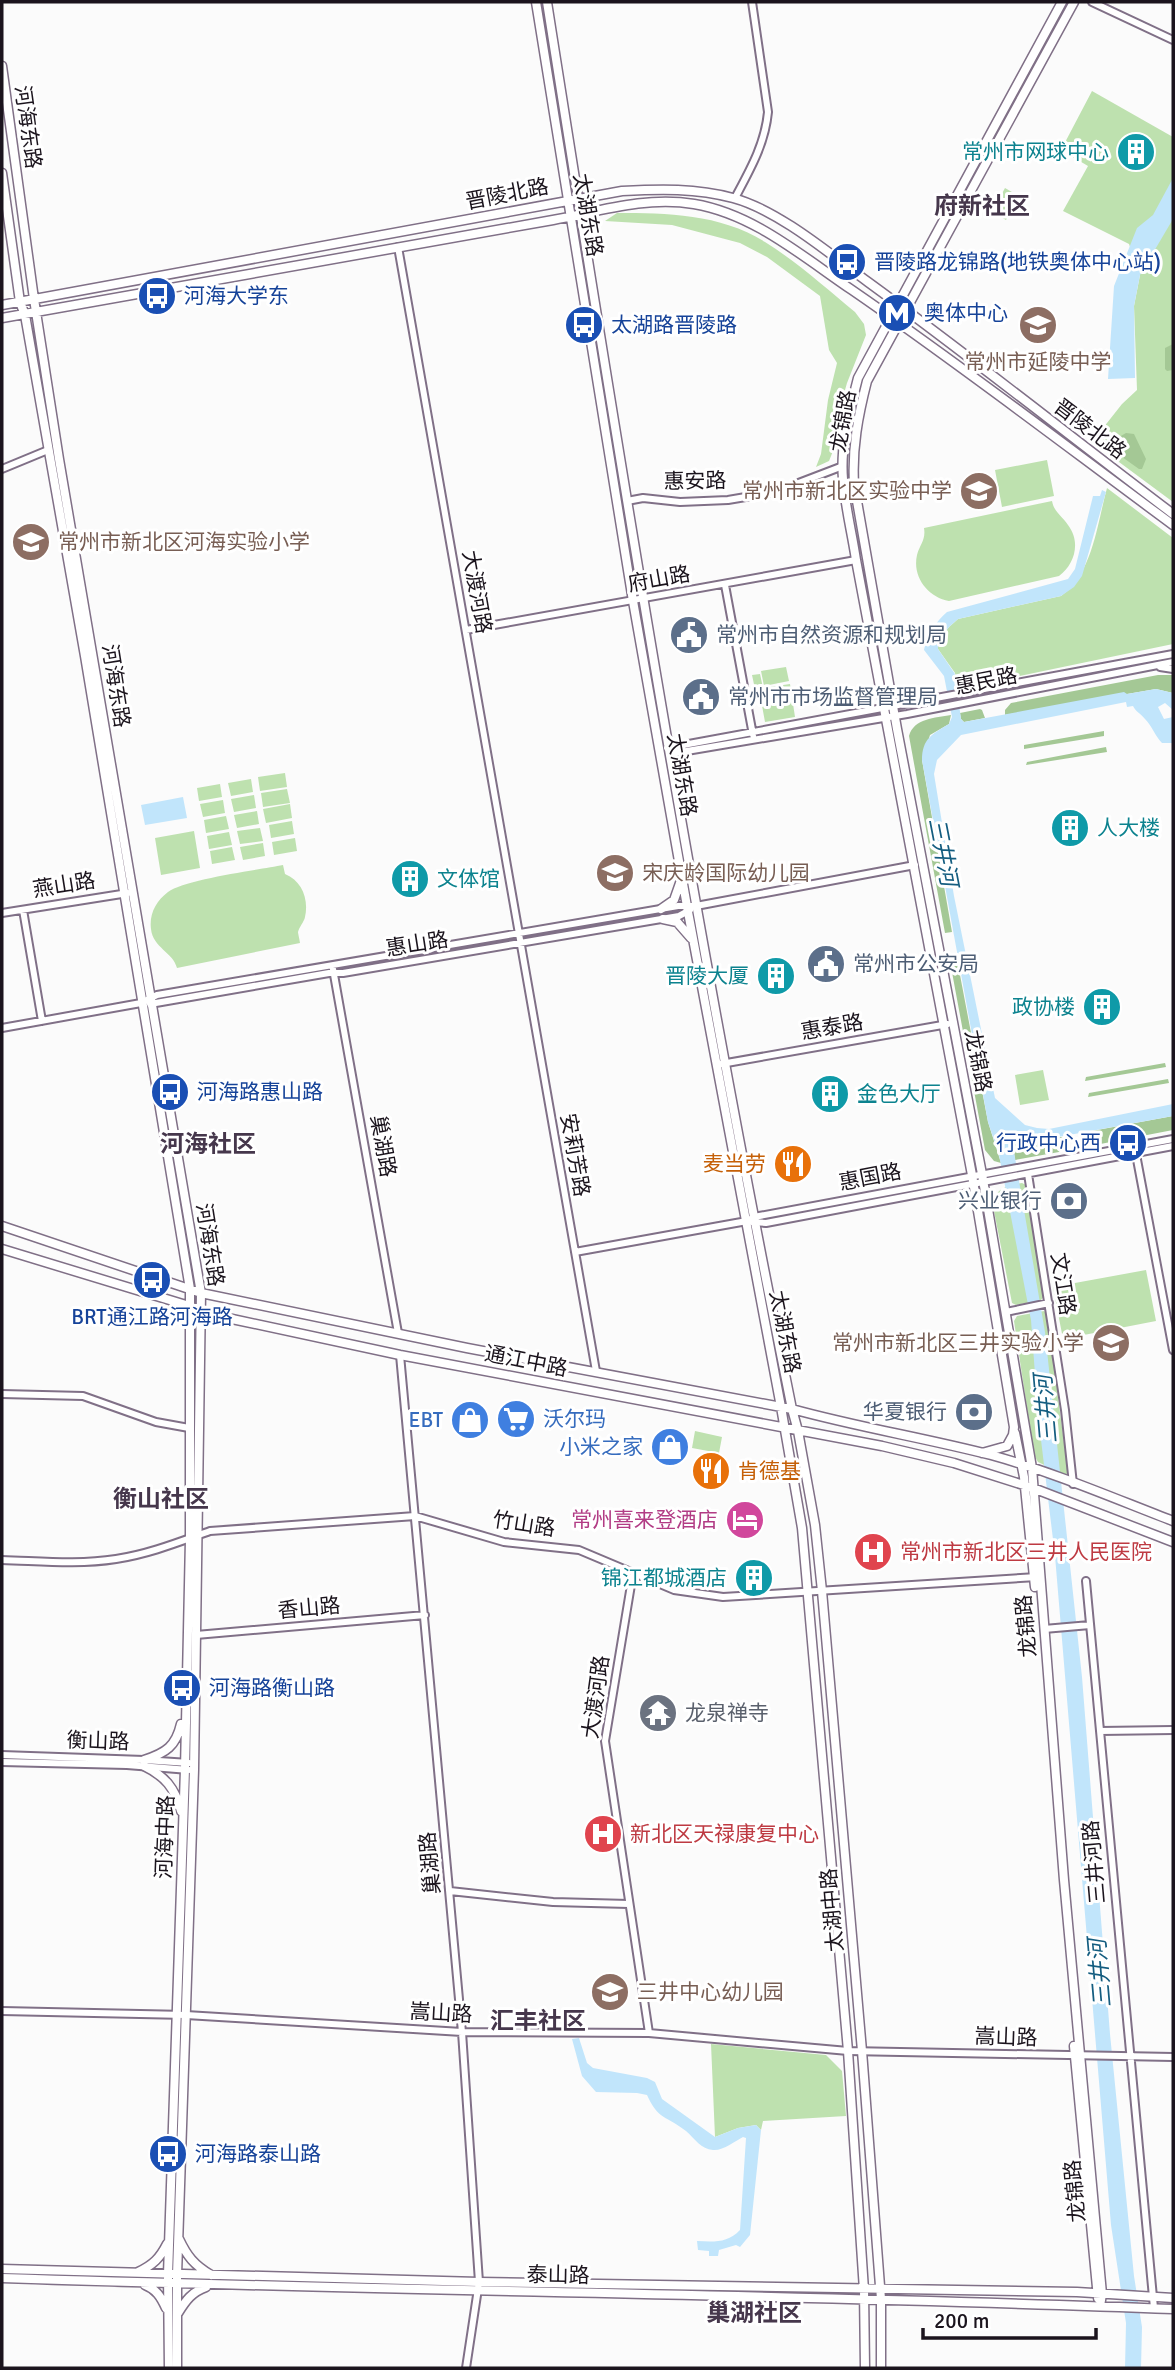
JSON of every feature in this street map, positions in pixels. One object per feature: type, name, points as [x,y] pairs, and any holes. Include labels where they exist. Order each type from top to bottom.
[{"type":"main road","name":"太湖东路","points":[[536,2],[633,601],[681,876],[690,908],[792,1409]]},
{"type":"main road","name":"太湖东路","points":[[547,2],[626,502],[671,751],[694,943],[721,1064]]},
{"type":"main road","name":"龙锦路","points":[[919,865],[884,712],[843,480],[847,421],[858,378],[1062,2]]},
{"type":"main road","name":"龙锦路","points":[[1074,2],[867,381],[856,423],[853,464],[854,484],[919,865],[949,1024],[983,1178],[1032,1468],[1029,1487],[1081,2057]]},
{"type":"main road","name":"河海东路","points":[[2,66],[36,313],[128,893]]},
{"type":"main road","name":"河海东路","points":[[2,173],[20,302],[25,315],[201,1293],[202,1311]]},
{"type":"main road","name":"晋陵北路","points":[[2,305],[622,191],[673,188],[735,198],[785,222],[905,309],[1173,513]]},
{"type":"main road","name":"晋陵北路","points":[[2,318],[581,213],[667,201],[696,205],[727,214],[766,231],[890,316],[1173,525]]},
{"type":"main road","points":[[661,909],[674,900],[681,876]]},
{"type":"main road","points":[[663,919],[677,922],[694,943]]},
{"type":"main road","name":"河海东路","points":[[147,1001],[190,1289],[190,1307]]},
{"type":"main road","name":"龙锦路","points":[[949,1024],[1014,1427],[1021,1464],[1029,1487]]},
{"type":"main road","name":"太湖东路","points":[[752,1220],[783,1427]]},
{"type":"main road","points":[[2,1226],[190,1289]]},
{"type":"main road","name":"通江中路","points":[[2,1249],[202,1311],[400,1355],[882,1446],[954,1463],[1029,1487],[1173,1542]]},
{"type":"main road","name":"通江中路","points":[[190,1289],[467,1348],[792,1409],[1021,1464]]},
{"type":"main road","name":"河海中路","points":[[177,2368],[169,2241],[196,1635],[189,1428],[190,1307]]},
{"type":"main road","name":"河海中路","points":[[172,2279],[178,2237],[183,1821],[189,1767],[186,1704],[202,1311]]},
{"type":"main road","name":"太湖中路","points":[[792,1409],[815,1525],[822,1591],[881,2295],[881,2368]]},
{"type":"main road","name":"太湖中路","points":[[783,1427],[802,1528],[808,1592],[848,2051],[864,2295]]},
{"type":"main road","points":[[982,1453],[1007,1446],[1014,1427]]},
{"type":"main road","points":[[1021,1464],[1173,1521]]},
{"type":"main road","name":"龙锦路","points":[[1037,1577],[1044,1629],[1081,2057],[1100,2306]]},
{"type":"main road","points":[[144,1763],[172,1747],[178,1737],[186,1704]]},
{"type":"main road","points":[[144,1763],[169,1783],[175,1793],[183,1821]]},
{"type":"main road","points":[[169,2241],[161,2257],[135,2278],[162,2297],[173,2314],[187,2298],[214,2281],[187,2256],[178,2237]]},
{"type":"main road","name":"泰山路","points":[[2,2269],[135,2278]]},
{"type":"main road","name":"泰山路","points":[[2,2278],[135,2278],[864,2295],[1153,2296]]},
{"type":"main road","points":[[864,2295],[865,2368]]},
{"type":"main road","name":"泰山路","points":[[881,2295],[1154,2308]]},
{"type":"main road","points":[[1153,2296],[1173,2298]]},
{"type":"main road","points":[[1154,2308],[1173,2309]]},
{"type":"main road","name":"河海中路","points":[[169,2368],[173,2314]]},
{"type":"street","points":[[735,198],[757,157],[767,127],[768,112],[752,2]]},
{"type":"street","points":[[1093,2],[1173,40]]},
{"type":"street","name":"大渡河路","points":[[398,247],[520,944]]},
{"type":"street","points":[[2,469],[48,450]]},
{"type":"street","name":"惠安路","points":[[626,502],[643,498],[680,502],[740,498],[775,492],[842,466]]},
{"type":"street","name":"府山路","points":[[467,630],[856,560]]},
{"type":"street","points":[[725,585],[754,740]]},
{"type":"street","name":"惠民路","points":[[894,711],[960,695],[1171,654]]},
{"type":"street","name":"惠民路","points":[[671,751],[752,731],[961,704],[1173,662]]},
{"type":"street","points":[[1151,666],[1173,669]]},
{"type":"street","name":"惠民路","points":[[660,752],[754,740],[884,712]]},
{"type":"street","name":"惠山路","points":[[2,1028],[661,909],[690,908],[919,865]]},
{"type":"street","name":"燕山路","points":[[2,913],[128,893]]},
{"type":"street","name":"惠山路","points":[[333,969],[343,974],[520,944],[679,916],[690,908]]},
{"type":"street","points":[[23,910],[42,1020]]},
{"type":"street","name":"安莉芳路","points":[[520,944],[596,1371]]},
{"type":"street","name":"巢湖路","points":[[333,969],[398,1333]]},
{"type":"street","name":"惠泰路","points":[[721,1064],[949,1024]]},
{"type":"street","name":"惠国路","points":[[575,1252],[973,1180],[1018,1167],[1135,1149],[1173,1139]]},
{"type":"street","points":[[983,1178],[1002,1179],[1135,1149],[1173,1146]]},
{"type":"street","points":[[1135,1149],[1173,1350]]},
{"type":"street","name":"文江路","points":[[1024,1175],[1073,1483]]},
{"type":"street","points":[[1006,1312],[1046,1304]]},
{"type":"street","name":"巢湖路","points":[[400,1355],[462,2032],[478,2287],[466,2368]]},
{"type":"street","points":[[2,1394],[83,1396],[156,1422],[189,1428]]},
{"type":"street","name":"竹山路","points":[[2,1560],[82,1563],[157,1550],[210,1531],[415,1516],[504,1542],[579,1550],[674,1590],[723,1597],[1037,1577]]},
{"type":"street","name":"大渡河路","points":[[633,1573],[605,1741],[649,2033]]},
{"type":"street","name":"三井河路","points":[[1086,1581],[1154,2308]]},
{"type":"street","name":"香山路","points":[[196,1635],[425,1615]]},
{"type":"street","points":[[1044,1629],[1090,1625]]},
{"type":"street","points":[[1100,1731],[1173,1730]]},
{"type":"street","name":"衡山路","points":[[2,1755],[189,1767]]},
{"type":"street","name":"衡山路","points":[[2,1762],[144,1763]]},
{"type":"street","points":[[450,1891],[553,1902],[629,1903]]},
{"type":"street","name":"嵩山路","points":[[2,2011],[181,2015],[462,2032],[649,2033],[848,2051],[1130,2057]]},
{"type":"street","points":[[1130,2057],[1173,2057]]},
{"type":"green space","points":[[1092,91],[1173,137],[1173,502],[1092,442],[1122,404],[1137,390],[1134,306],[1140,275],[1129,244],[1063,211],[1088,166],[1061,150]]},
{"type":"green space","points":[[1005,188],[1019,196],[1006,220],[992,212]]},
{"type":"green space","points":[[617,213],[693,217],[748,233],[788,258],[855,312],[864,324],[866,335],[847,383],[829,461],[816,467],[821,454],[828,400],[837,363],[829,350],[820,296],[767,257],[740,243],[672,225],[605,221]]},
{"type":"green space","points":[[1173,344],[1173,370],[1167,371],[1165,348]]},
{"type":"green space","points":[[1126,433],[1134,434],[1146,459],[1142,469],[1108,447],[1107,444]]},
{"type":"green space","points":[[1047,460],[1054,496],[1002,507],[995,470]]},
{"type":"green space","points":[[1107,488],[1173,538],[1173,644],[957,689],[955,673],[938,649],[938,641],[958,619],[1061,596],[1072,586],[1087,561]]},
{"type":"green space","points":[[1052,501],[1072,532],[1075,545],[1069,565],[1059,576],[949,601],[934,595],[923,585],[916,563],[924,528]]},
{"type":"green space","points":[[786,667],[789,681],[764,686],[761,671]]},
{"type":"green space","points":[[760,674],[763,688],[790,684],[795,717],[765,722],[759,689],[755,689],[752,675]]},
{"type":"green space","points":[[1158,675],[1173,675],[1173,693],[1156,689],[1005,715],[1005,710],[1011,703]]},
{"type":"green space","points":[[980,709],[985,718],[964,722],[961,719],[960,713]]},
{"type":"green space","points":[[951,715],[949,724],[930,735],[922,760],[952,932],[945,933],[909,736],[920,722]]},
{"type":"green space","points":[[1104,731],[1104,736],[1024,749],[1024,745]]},
{"type":"green space","points":[[1106,747],[1107,752],[1026,765],[1027,762]]},
{"type":"green space","points":[[285,773],[287,787],[260,791],[258,777]]},
{"type":"green space","points":[[251,779],[253,792],[231,796],[228,783]]},
{"type":"green space","points":[[220,784],[222,797],[199,801],[197,788]]},
{"type":"green space","points":[[287,789],[290,803],[263,807],[261,793]]},
{"type":"green space","points":[[254,795],[256,808],[234,812],[231,799]]},
{"type":"green space","points":[[223,800],[225,813],[203,817],[200,804]]},
{"type":"green space","points":[[290,804],[292,818],[266,823],[263,809]]},
{"type":"green space","points":[[257,811],[259,824],[237,828],[234,815]]},
{"type":"green space","points":[[226,816],[229,829],[206,833],[204,820]]},
{"type":"green space","points":[[292,821],[294,834],[271,838],[269,825]]},
{"type":"green space","points":[[260,828],[263,841],[240,844],[237,831]]},
{"type":"green space","points":[[194,831],[200,868],[161,875],[155,838]]},
{"type":"green space","points":[[229,832],[232,845],[209,849],[207,836]]},
{"type":"green space","points":[[295,838],[297,851],[274,855],[272,842]]},
{"type":"green space","points":[[263,843],[265,856],[243,860],[240,847]]},
{"type":"green space","points":[[232,847],[235,860],[212,864],[210,851]]},
{"type":"green space","points":[[283,865],[285,874],[296,881],[305,897],[305,917],[298,932],[300,943],[177,968],[172,958],[155,941],[151,929],[152,913],[160,899],[168,892],[205,879]]},
{"type":"green space","points":[[956,954],[988,1122],[1001,1163],[994,1161],[985,1150],[949,956]]},
{"type":"green space","points":[[1165,1063],[1166,1067],[1085,1081],[1086,1077]]},
{"type":"green space","points":[[1043,1070],[1049,1100],[1020,1105],[1015,1075]]},
{"type":"green space","points":[[1168,1079],[1169,1083],[1088,1097],[1089,1093]]},
{"type":"green space","points":[[1173,1116],[1173,1130],[1090,1146],[1082,1139],[1081,1133]]},
{"type":"green space","points":[[1062,1137],[1064,1144],[1059,1152],[1015,1160],[1013,1145],[1022,1138]]},
{"type":"green space","points":[[1022,1183],[1026,1185],[1044,1296],[1041,1300],[1016,1305],[1012,1303],[993,1206],[999,1192],[1006,1187]]},
{"type":"green space","points":[[1146,1270],[1156,1321],[1063,1339],[1053,1287]]},
{"type":"green space","points":[[1044,1311],[1047,1314],[1068,1473],[1065,1475],[1038,1462],[1034,1455],[1014,1321],[1017,1316]]},
{"type":"green space","points":[[695,1431],[722,1437],[719,1453],[692,1448]]},
{"type":"green space","points":[[711,2044],[826,2055],[842,2071],[846,2116],[763,2121],[761,2130],[756,2125],[738,2128],[715,2137]]},
{"type":"water","points":[[1173,178],[1173,219],[1140,275],[1134,306],[1135,378],[1108,379],[1114,286],[1137,228],[1153,215]]},
{"type":"water","name":"三井河","points":[[1102,490],[1106,492],[1082,576],[1074,587],[1061,596],[958,619],[938,641],[938,649],[955,674],[961,719],[964,722],[1124,692],[1127,694],[1156,689],[1173,693],[1173,710],[1165,703],[1158,707],[1164,719],[1173,717],[1173,743],[1162,743],[1133,706],[1127,707],[1126,702],[961,735],[937,760],[934,774],[954,896],[995,1098],[1025,1125],[1049,1129],[1173,1104],[1173,1116],[1058,1137],[1022,1138],[1013,1146],[1045,1332],[1082,1677],[1110,2034],[1134,2276],[1142,2327],[1141,2368],[1125,2368],[1126,2323],[1111,2225],[1055,1556],[1038,1415],[1031,1320],[999,1155],[988,1122],[922,760],[926,742],[949,724],[952,717],[944,676],[924,650],[932,629],[947,612],[1068,579],[1075,569],[1093,496],[1100,496]]},
{"type":"water","points":[[183,797],[187,818],[145,825],[141,805]]},
{"type":"water","points":[[579,2038],[587,2063],[593,2068],[647,2078],[655,2082],[662,2099],[715,2137],[738,2128],[756,2125],[761,2130],[750,2235],[740,2247],[736,2245],[719,2250],[718,2256],[709,2256],[709,2251],[698,2250],[697,2241],[726,2239],[740,2230],[746,2138],[743,2137],[721,2149],[709,2149],[659,2113],[647,2095],[596,2092],[582,2076],[572,2039]]},
{"type":"place","name":"常州市网球中心","points":[[1136,152]]},
{"type":"place","name":"晋陵路龙锦路(地铁奥体中心站)","points":[[847,262]]},
{"type":"place","name":"河海大学东","points":[[157,296]]},
{"type":"place","name":"奥体中心","points":[[897,313]]},
{"type":"place","name":"太湖路晋陵路","points":[[584,325]]},
{"type":"place","name":"常州市延陵中学","points":[[1038,325]]},
{"type":"place","name":"常州市新北区实验中学","points":[[979,491]]},
{"type":"place","name":"常州市新北区河海实验小学","points":[[31,542]]},
{"type":"place","name":"常州市自然资源和规划局","points":[[689,635]]},
{"type":"place","name":"常州市市场监督管理局","points":[[701,697]]},
{"type":"place","name":"人大楼","points":[[1070,828]]},
{"type":"place","name":"宋庆龄国际幼儿园","points":[[615,873]]},
{"type":"place","name":"文体馆","points":[[410,879]]},
{"type":"place","name":"常州市公安局","points":[[826,964]]},
{"type":"place","name":"晋陵大厦","points":[[776,976]]},
{"type":"place","name":"政协楼","points":[[1102,1007]]},
{"type":"place","name":"河海路惠山路","points":[[170,1092]]},
{"type":"place","name":"金色大厅","points":[[830,1094]]},
{"type":"place","name":"行政中心西","points":[[1128,1143]]},
{"type":"place","name":"麦当劳","points":[[793,1164]]},
{"type":"place","name":"兴业银行","points":[[1069,1201]]},
{"type":"place","name":"BRT通江路河海路","points":[[152,1280]]},
{"type":"place","name":"常州市新北区三井实验小学","points":[[1111,1343]]},
{"type":"place","name":"华夏银行","points":[[974,1412]]},
{"type":"place","name":"沃尔玛","points":[[516,1419]]},
{"type":"place","name":"EBT","points":[[470,1420]]},
{"type":"place","name":"小米之家","points":[[670,1447]]},
{"type":"place","name":"肯德基","points":[[711,1471]]},
{"type":"place","name":"常州喜来登酒店","points":[[745,1520]]},
{"type":"place","name":"常州市新北区三井人民医院","points":[[873,1552]]},
{"type":"place","name":"锦江都城酒店","points":[[754,1578]]},
{"type":"place","name":"河海路衡山路","points":[[182,1688]]},
{"type":"place","name":"龙泉禅寺","points":[[658,1713]]},
{"type":"place","name":"新北区天禄康复中心","points":[[603,1834]]},
{"type":"place","name":"三井中心幼儿园","points":[[610,1992]]},
{"type":"place","name":"河海路泰山路","points":[[168,2154]]},
{"type":"district","name":"府新社区","points":[[982,206]]},
{"type":"district","name":"河海社区","points":[[208,1144]]},
{"type":"district","name":"衡山社区","points":[[161,1499]]},
{"type":"district","name":"汇丰社区","points":[[538,2021]]},
{"type":"district","name":"巢湖社区","points":[[754,2313]]}]
